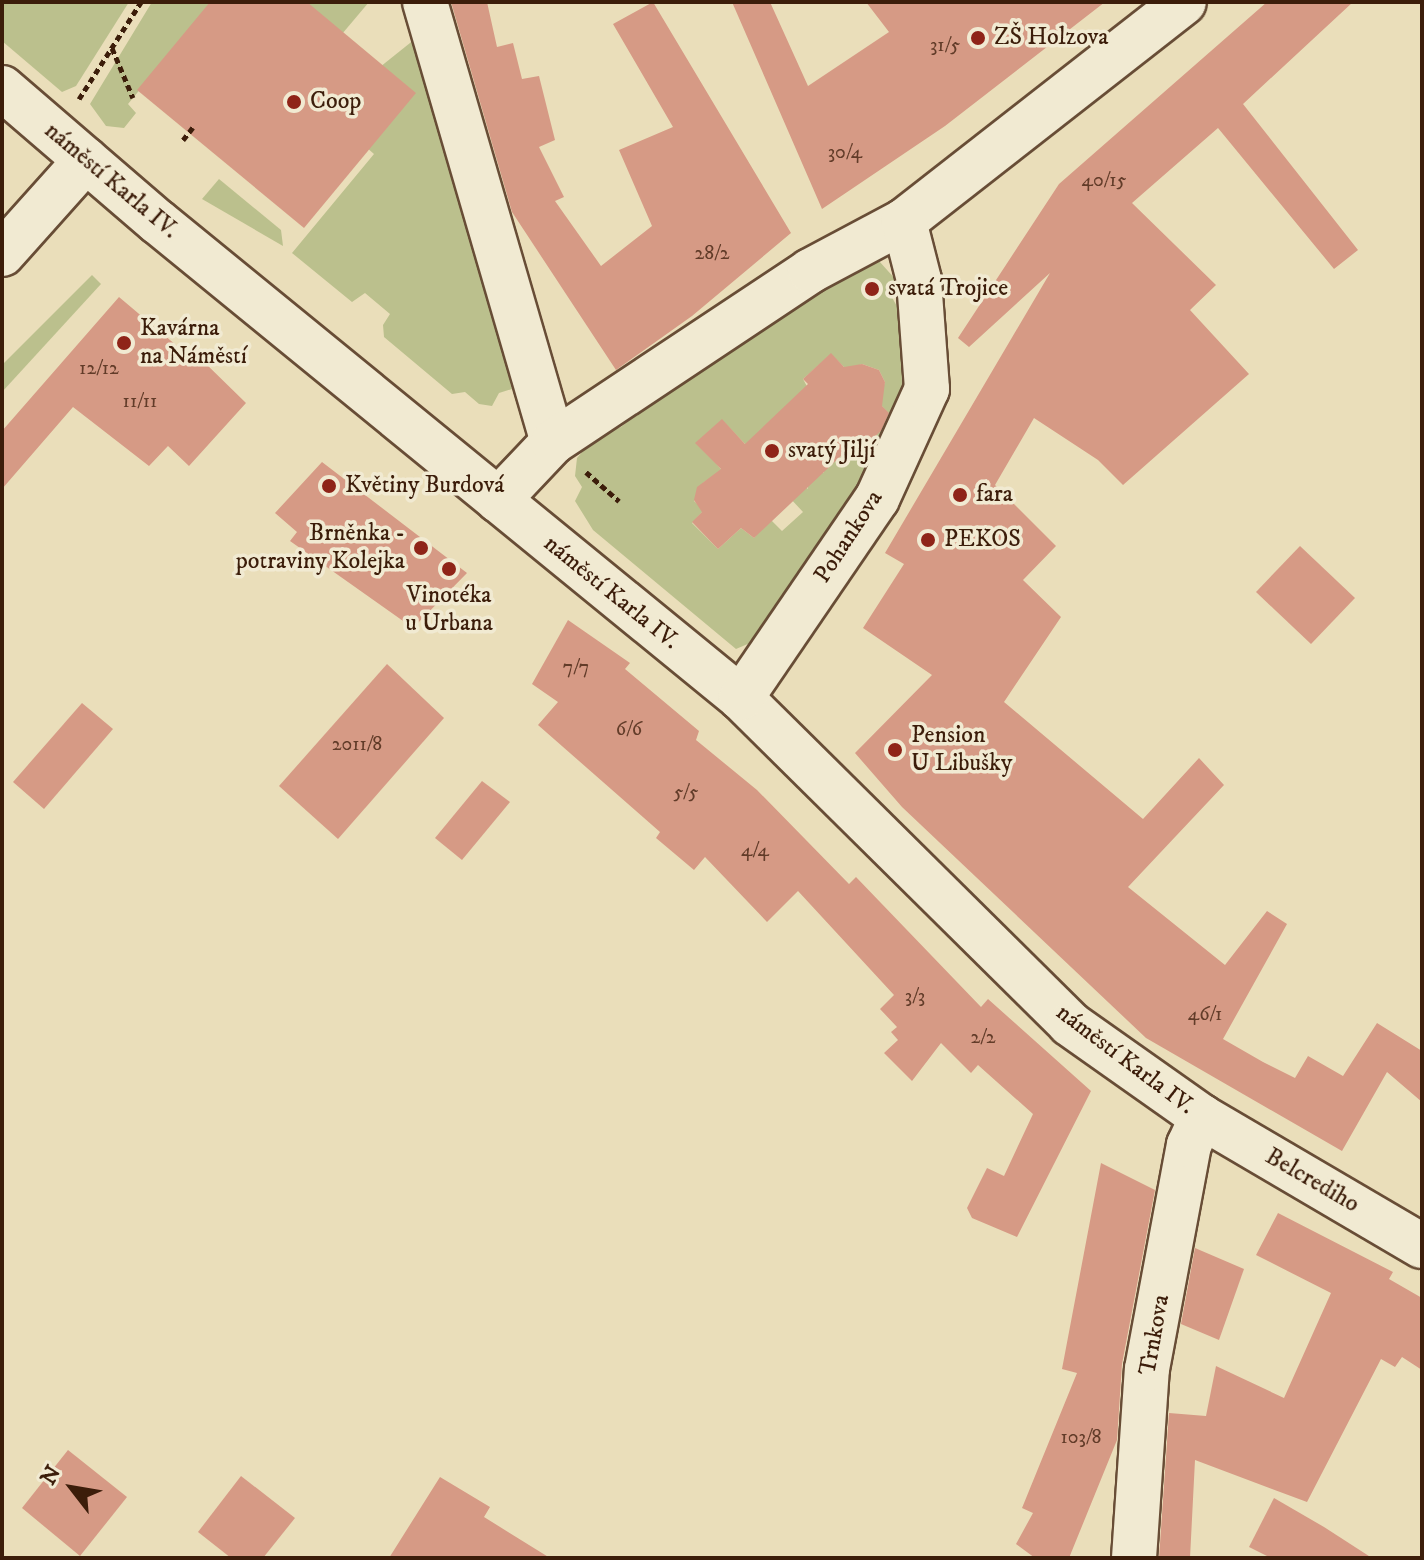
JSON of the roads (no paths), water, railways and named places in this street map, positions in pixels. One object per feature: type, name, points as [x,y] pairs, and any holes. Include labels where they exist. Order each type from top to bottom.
[{"type":"street","points":[[425,2],[565,453]]},
{"type":"street","points":[[498,500],[810,271],[904,221],[1184,2]]},
{"type":"street","name":"náměstí Karla IV.","points":[[2,88],[741,698],[1070,1024],[1202,1117]]},
{"type":"street","points":[[2,254],[86,160]]},
{"type":"street","name":"Pohankova","points":[[741,698],[877,499],[927,389],[919,280],[904,221]]},
{"type":"street","name":"Belcrediho","points":[[1202,1117],[1422,1246]]},
{"type":"street","name":"Trnkova","points":[[1134,1558],[1147,1369],[1189,1145],[1202,1117]]},
{"type":"place","name":"ZŠ Holzova","points":[[978,38]]},
{"type":"place","name":"Coop","points":[[294,102]]},
{"type":"place","name":"svatá Trojice","points":[[872,289]]},
{"type":"place","name":"Kavárna na Náměstí","points":[[124,343]]},
{"type":"place","name":"svatý Jiljí","points":[[772,451]]},
{"type":"place","name":"Květiny Burdová","points":[[329,486]]},
{"type":"place","name":"fara","points":[[960,495]]},
{"type":"place","name":"PEKOS","points":[[928,540]]},
{"type":"place","name":"Brněnka - potraviny Kolejka","points":[[421,548]]},
{"type":"place","name":"Vinotéka u Urbana","points":[[449,569]]},
{"type":"place","name":"Pension U Libušky","points":[[895,750]]}]
